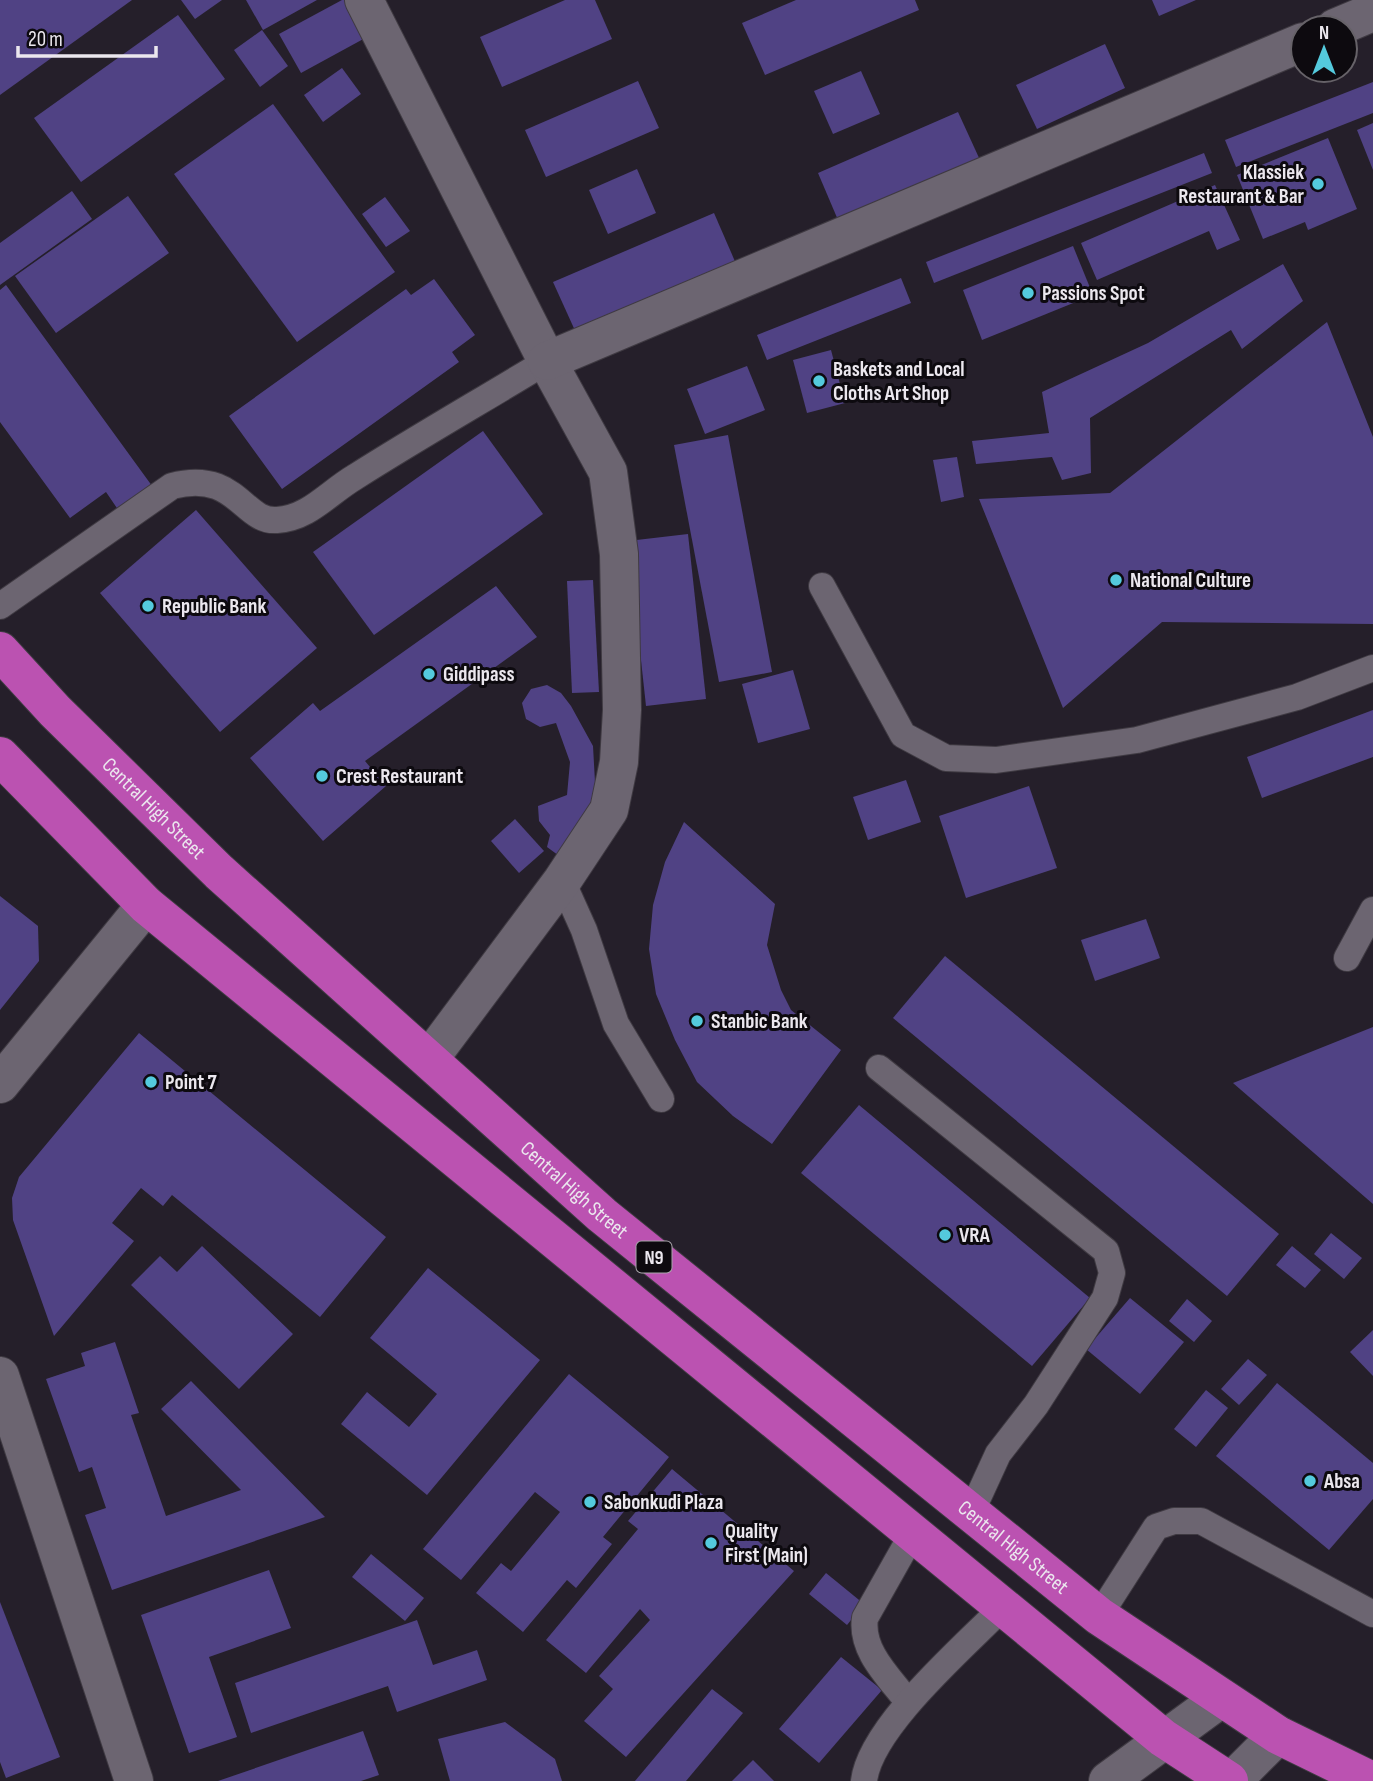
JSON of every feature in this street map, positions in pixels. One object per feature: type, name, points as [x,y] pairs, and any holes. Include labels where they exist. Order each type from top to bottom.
[{"type":"highway","name":"Central High Street","points":[[0,651],[55,711],[219,872],[603,1215],[970,1515],[1099,1616],[1220,1699],[1278,1735],[1372,1781]]},
{"type":"highway","name":"N9","points":[[0,756],[146,905],[1163,1738],[1230,1781]]},
{"type":"street","points":[[364,0],[547,361],[608,472],[619,554],[622,710],[619,762],[609,810],[562,881],[430,1058]]},
{"type":"street","points":[[547,361],[1289,48]]},
{"type":"street","points":[[0,1084],[146,905]]},
{"type":"street","points":[[0,1376],[134,1781]]},
{"type":"street","points":[[1108,1781],[1126,1770],[1163,1738],[1220,1699]]},
{"type":"street","points":[[1230,1781],[1278,1735]]},
{"type":"lane","points":[[0,606],[172,486],[195,480],[219,486],[263,518],[273,521],[300,517],[351,479],[547,361]]},
{"type":"lane","points":[[822,586],[903,735],[946,758],[996,760],[1136,740],[1297,697],[1373,668]]},
{"type":"lane","points":[[562,881],[583,930],[616,1024],[661,1099]]},
{"type":"lane","points":[[1348,958],[1373,910]]},
{"type":"lane","points":[[879,1068],[1106,1251],[1111,1273],[1105,1298],[1036,1405],[998,1454],[970,1515]]},
{"type":"lane","points":[[1099,1616],[1156,1527],[1174,1521],[1201,1521],[1373,1614]]},
{"type":"lane","points":[[908,1702],[868,1647],[863,1634],[865,1618],[913,1533]]},
{"type":"lane","points":[[864,1781],[879,1745],[908,1702],[1003,1607]]},
{"type":"building","points":[[0,0],[132,0],[0,95]]},
{"type":"building","points":[[181,0],[222,0],[195,19]]},
{"type":"building","points":[[246,0],[317,0],[263,30]]},
{"type":"building","points":[[346,0],[367,37],[301,73],[279,34]]},
{"type":"building","points":[[565,0],[595,0],[612,39],[502,87],[480,37]]},
{"type":"building","points":[[796,0],[915,0],[919,10],[765,75],[742,23]]},
{"type":"building","points":[[1152,0],[1196,0],[1159,16]]},
{"type":"building","points":[[178,15],[225,79],[81,182],[34,118]]},
{"type":"building","points":[[262,30],[288,66],[260,87],[234,50]]},
{"type":"building","points":[[1105,44],[1125,88],[1037,129],[1016,85]]},
{"type":"building","points":[[342,68],[361,94],[323,122],[304,95]]},
{"type":"building","points":[[861,71],[880,114],[833,134],[814,91]]},
{"type":"building","points":[[638,81],[659,128],[546,177],[525,130]]},
{"type":"building","points":[[1373,82],[1373,113],[1236,167],[1225,140]]},
{"type":"building","points":[[273,104],[395,272],[297,342],[174,174]]},
{"type":"building","points":[[958,112],[980,160],[838,220],[818,173]]},
{"type":"building","points":[[1373,123],[1373,170],[1357,130]]},
{"type":"building","points":[[1328,138],[1357,209],[1308,230],[1305,222],[1263,239],[1237,175]]},
{"type":"building","points":[[1204,153],[1212,173],[934,283],[926,262]]},
{"type":"building","points":[[637,169],[656,213],[608,234],[589,190]]},
{"type":"building","points":[[1215,185],[1240,240],[1217,250],[1209,231],[1097,280],[1081,243]]},
{"type":"building","points":[[72,191],[92,219],[0,285],[0,243]]},
{"type":"building","points":[[128,196],[169,253],[56,333],[15,276]]},
{"type":"building","points":[[385,197],[410,231],[386,247],[362,214]]},
{"type":"building","points":[[714,213],[737,266],[577,335],[553,282]]},
{"type":"building","name":"Passions Spot","points":[[1073,246],[1093,295],[982,340],[963,290]]},
{"type":"building","points":[[1283,264],[1303,301],[1242,349],[1231,330],[1090,418],[1091,473],[1062,480],[1052,457],[976,464],[972,441],[1049,433],[1042,392],[1148,343]]},
{"type":"building","points":[[901,278],[911,303],[767,360],[757,335]]},
{"type":"building","points":[[434,279],[475,335],[452,352],[459,362],[282,489],[229,416],[406,289],[411,295]]},
{"type":"building","points":[[6,285],[155,490],[121,514],[106,492],[70,518],[0,422],[0,290]]},
{"type":"building","points":[[1327,322],[1373,437],[1373,624],[1162,622],[1063,708],[979,499],[1110,493]]},
{"type":"building","name":"Baskets and Local Cloths Art Shop","points":[[831,350],[845,403],[807,413],[793,360]]},
{"type":"building","points":[[747,366],[765,410],[705,434],[687,389]]},
{"type":"building","points":[[483,431],[543,514],[374,635],[313,552]]},
{"type":"building","points":[[728,435],[772,672],[719,682],[674,445]]},
{"type":"building","points":[[957,457],[964,497],[941,502],[933,460]]},
{"type":"building","points":[[196,510],[317,648],[220,732],[100,593]]},
{"type":"building","points":[[688,534],[706,699],[646,706],[628,541]]},
{"type":"building","points":[[593,580],[599,692],[572,693],[567,581]]},
{"type":"building","name":"Giddipass","points":[[496,586],[537,637],[365,761],[386,786],[323,841],[250,758],[313,703],[320,711]]},
{"type":"building","points":[[793,670],[810,729],[758,743],[742,684]]},
{"type":"building","points":[[547,685],[561,693],[571,706],[593,746],[596,800],[562,858],[547,847],[550,835],[539,821],[538,806],[567,795],[570,762],[556,723],[540,727],[526,719],[522,703],[531,689]]},
{"type":"building","points":[[1373,710],[1373,757],[1262,798],[1247,757]]},
{"type":"building","points":[[906,780],[921,822],[868,840],[853,797]]},
{"type":"building","points":[[1029,786],[1057,868],[966,898],[939,816]]},
{"type":"building","points":[[515,819],[544,851],[519,873],[491,841]]},
{"type":"building","points":[[684,822],[775,904],[767,945],[781,990],[791,1010],[841,1050],[772,1144],[733,1116],[697,1082],[675,1040],[656,994],[649,949],[653,905],[665,862]]},
{"type":"building","points":[[0,896],[38,926],[39,961],[0,1010]]},
{"type":"building","points":[[1146,919],[1160,958],[1095,981],[1081,940]]},
{"type":"building","points":[[945,956],[1279,1234],[1227,1296],[893,1018]]},
{"type":"building","points":[[1373,1027],[1373,1204],[1233,1083]]},
{"type":"building","points":[[139,1033],[386,1237],[320,1317],[172,1195],[163,1206],[141,1188],[112,1223],[134,1241],[54,1336],[13,1220],[12,1198],[19,1177]]},
{"type":"building","name":"VRA","points":[[859,1105],[1090,1298],[1032,1366],[801,1173]]},
{"type":"building","points":[[1331,1233],[1362,1258],[1344,1279],[1314,1254]]},
{"type":"building","points":[[202,1246],[293,1334],[239,1389],[131,1285],[160,1256],[177,1272]]},
{"type":"building","points":[[1292,1246],[1321,1270],[1305,1288],[1276,1265]]},
{"type":"building","points":[[428,1268],[540,1360],[427,1495],[341,1424],[367,1392],[409,1427],[437,1394],[370,1338]]},
{"type":"building","points":[[1130,1298],[1184,1342],[1140,1394],[1086,1349]]},
{"type":"building","points":[[1187,1299],[1212,1321],[1194,1342],[1169,1321]]},
{"type":"building","points":[[1373,1330],[1373,1376],[1350,1352]]},
{"type":"building","points":[[115,1342],[139,1413],[131,1415],[166,1516],[241,1490],[161,1409],[191,1381],[325,1517],[112,1590],[85,1515],[106,1508],[92,1467],[79,1472],[46,1379],[85,1366],[81,1353]]},
{"type":"building","points":[[1248,1359],[1267,1375],[1239,1405],[1221,1389]]},
{"type":"building","name":"Sabonkudi Plaza","points":[[569,1374],[669,1457],[603,1537],[612,1544],[576,1588],[567,1580],[523,1632],[476,1593],[501,1563],[511,1571],[560,1512],[535,1492],[461,1580],[423,1549]]},
{"type":"building","name":"Absa","points":[[1277,1383],[1373,1463],[1373,1499],[1329,1550],[1216,1456]]},
{"type":"building","points":[[1206,1390],[1228,1408],[1196,1447],[1174,1429]]},
{"type":"building","points":[[672,1469],[794,1571],[626,1757],[584,1721],[613,1689],[599,1676],[650,1620],[640,1609],[586,1673],[546,1640],[638,1529],[628,1521]]},
{"type":"building","points":[[371,1554],[424,1598],[405,1621],[352,1577]]},
{"type":"building","points":[[269,1570],[291,1628],[209,1657],[237,1737],[189,1753],[141,1615]]},
{"type":"building","points":[[826,1573],[864,1604],[847,1625],[809,1594]]},
{"type":"building","points":[[0,1602],[60,1757],[6,1778],[0,1762]]},
{"type":"building","points":[[417,1620],[433,1665],[477,1650],[487,1680],[397,1712],[388,1686],[251,1733],[235,1683]]},
{"type":"building","points":[[841,1657],[882,1690],[819,1763],[779,1729]]},
{"type":"building","points":[[712,1689],[743,1713],[686,1781],[635,1781]]},
{"type":"building","points":[[505,1722],[555,1759],[562,1781],[450,1781],[438,1739]]},
{"type":"building","points":[[363,1731],[379,1775],[361,1781],[218,1781]]},
{"type":"building","points":[[753,1760],[774,1781],[732,1781]]},
{"type":"place","name":"Klassiek Restaurant & Bar","points":[[1318,184]]},
{"type":"place","name":"Passions Spot","points":[[1028,293]]},
{"type":"place","name":"Baskets and Local Cloths Art Shop","points":[[819,381]]},
{"type":"place","name":"National Culture","points":[[1116,580]]},
{"type":"place","name":"Republic Bank","points":[[148,606]]},
{"type":"place","name":"Giddipass","points":[[429,674]]},
{"type":"place","name":"Crest Restaurant","points":[[322,776]]},
{"type":"place","name":"Stanbic Bank","points":[[697,1021]]},
{"type":"place","name":"Point 7","points":[[151,1082]]},
{"type":"place","name":"VRA","points":[[945,1235]]},
{"type":"place","name":"Absa","points":[[1310,1481]]},
{"type":"place","name":"Sabonkudi Plaza","points":[[590,1502]]},
{"type":"place","name":"Quality First (Main)","points":[[711,1543]]}]
